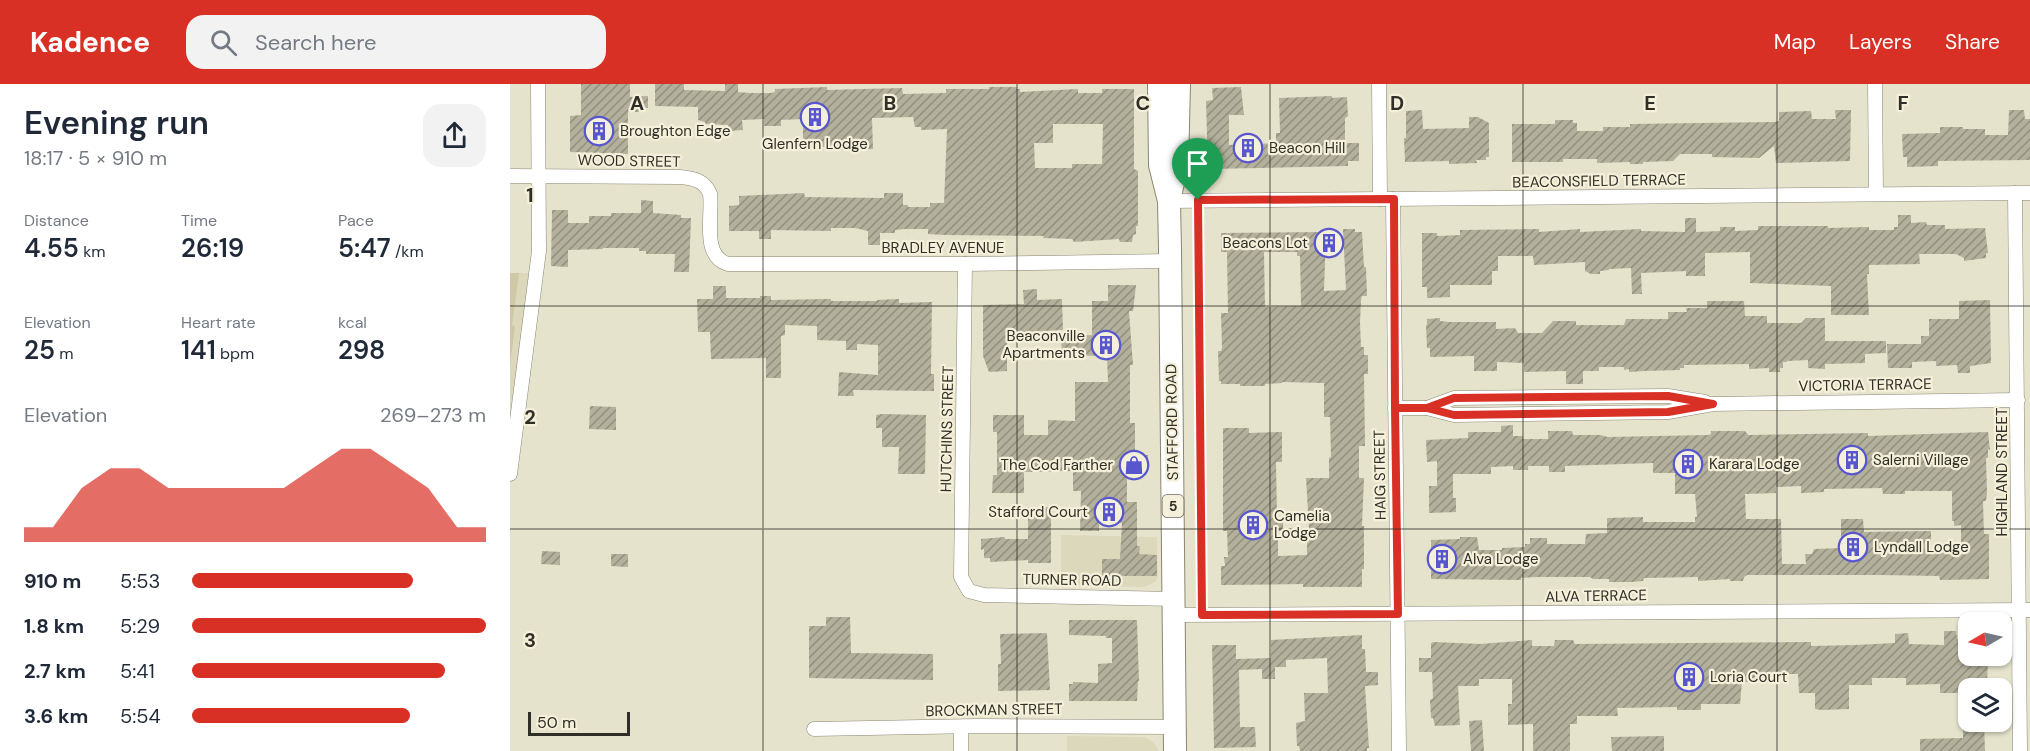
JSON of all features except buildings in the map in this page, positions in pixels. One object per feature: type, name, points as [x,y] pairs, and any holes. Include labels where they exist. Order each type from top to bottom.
[{"type":"highway","name":"STAFFORD ROAD","points":[[1159,84],[1160,165],[1168,201],[1170,261],[1175,751]]},
{"type":"highway","name":"STAFFORD ROAD","points":[[1168,201],[1178,165],[1179,84]]},
{"type":"street","points":[[510,474],[539,251],[538,84]]},
{"type":"street","name":"HAIG STREET","points":[[1379,84],[1387,199],[1395,408],[1399,751]]},
{"type":"street","points":[[1875,84],[1876,194]]},
{"type":"street","name":"WOOD STREET","points":[[510,176],[680,177],[700,181],[711,194],[711,242],[717,258]]},
{"type":"street","name":"HIGHLAND STREET","points":[[2015,193],[2024,610],[2020,751]]},
{"type":"street","name":"BEACONSFIELD TERRACE","points":[[1168,201],[2030,193]]},
{"type":"street","name":"BRADLEY AVENUE","points":[[717,258],[734,264],[1170,261]]},
{"type":"street","name":"HUTCHINS STREET","points":[[965,264],[962,577],[969,591]]},
{"type":"street","name":"VICTORIA TERRACE","points":[[1395,408],[1427,408],[1454,415],[1668,412],[1713,404],[2018,400]]},
{"type":"street","name":"TURNER ROAD","points":[[969,591],[984,595],[1174,607]]},
{"type":"street","name":"ALVA TERRACE","points":[[1174,607],[1202,615],[2024,610]]},
{"type":"street","points":[[961,727],[961,751]]},
{"type":"street","name":"BROCKMAN STREET","points":[[814,729],[1175,727]]},
{"type":"lane","name":"STAFFORD ROAD","points":[[1198,200],[1202,615]]},
{"type":"shaded area","points":[[510,273],[531,273],[510,417]]},
{"type":"shaded area","points":[[510,273],[519,273],[512,325],[515,326],[510,365]]},
{"type":"shaded area","points":[[1061,535],[1157,537],[1158,577],[1156,581],[1145,587],[1061,586]]},
{"type":"shaded area","points":[[1067,736],[1144,737],[1153,742],[1159,751],[1067,751]]},
{"type":"place","name":"Glenfern Lodge","points":[[815,117]]},
{"type":"place","name":"Broughton Edge","points":[[599,131]]},
{"type":"place","name":"Beacon Hill","points":[[1248,148]]},
{"type":"place","name":"Beacons Lot","points":[[1329,243]]},
{"type":"place","name":"Beaconville Apartments","points":[[1106,345]]},
{"type":"place","name":"Salerni Village","points":[[1852,460]]},
{"type":"place","name":"Karara Lodge","points":[[1688,464]]},
{"type":"place","name":"The Cod Farther","points":[[1134,465]]},
{"type":"place","name":"Stafford Court","points":[[1109,512]]},
{"type":"place","name":"Camelia Lodge","points":[[1253,525]]},
{"type":"place","name":"Lyndall Lodge","points":[[1853,547]]},
{"type":"place","name":"Alva Lodge","points":[[1442,559]]},
{"type":"place","name":"Loria Court","points":[[1689,677]]},
{"type":"route","points":[[1198,200],[1202,615],[1398,614],[1395,408],[1427,408],[1454,398],[1668,396],[1713,404],[1668,412],[1454,415],[1427,408],[1395,408],[1394,199],[1198,200]]}]
